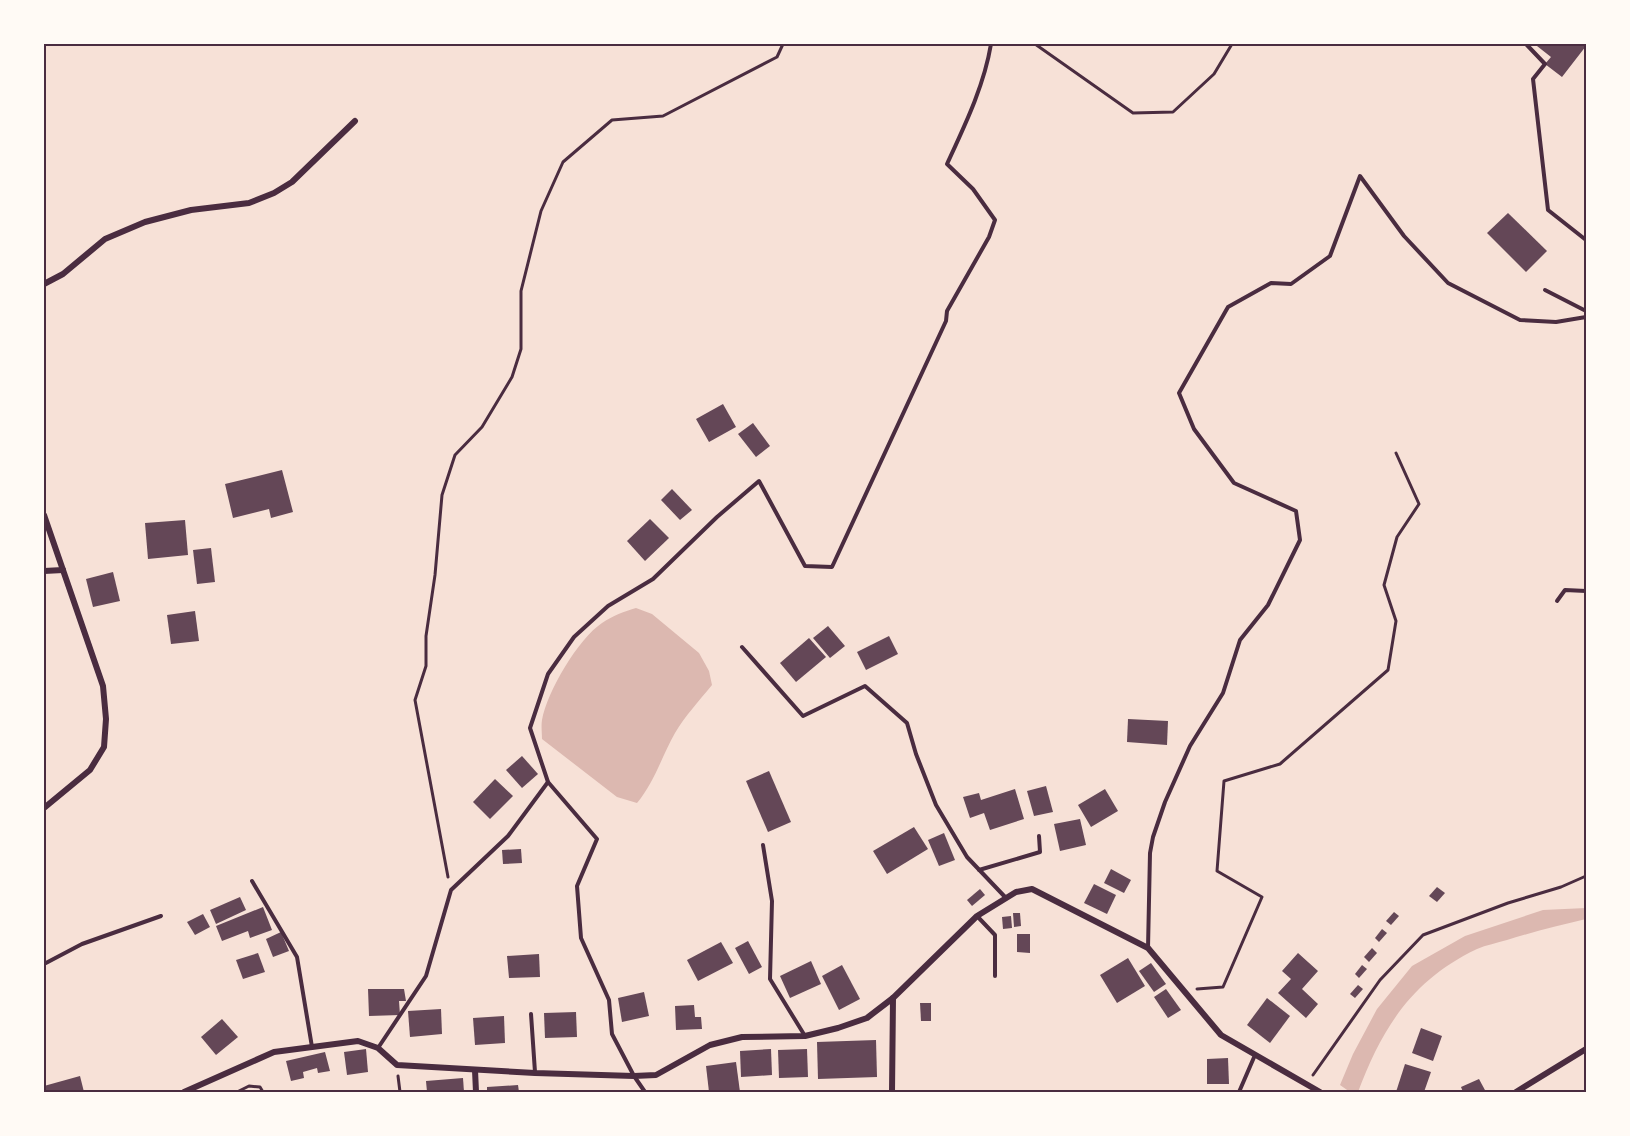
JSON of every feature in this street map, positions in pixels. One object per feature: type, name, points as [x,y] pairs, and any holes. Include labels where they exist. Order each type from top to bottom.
[{"type":"street","points":[[44,284],[63,274],[105,239],[145,222],[191,210],[249,203],[274,193],[292,182],[355,121]]},
{"type":"street","points":[[44,515],[103,686],[106,719],[105,747],[90,770],[44,808]]},
{"type":"street","points":[[44,570],[63,570]]},
{"type":"street","points":[[184,1092],[274,1052],[358,1041],[378,1048],[397,1065],[535,1073],[656,1075],[710,1045],[742,1037],[805,1036],[867,1018],[893,998],[977,916],[1016,892],[1032,890],[1148,948],[1221,1035],[1320,1092]]},
{"type":"street","points":[[892,1092],[893,998]]},
{"type":"street","points":[[1516,1092],[1587,1049]]},
{"type":"street","points":[[475,1070],[476,1092]]},
{"type":"lane","points":[[645,1092],[633,1076],[612,1034],[609,1000],[581,938],[577,886],[597,839],[548,782],[530,728],[548,674],[574,637],[608,606],[653,579],[717,517],[759,481],[805,566],[832,567],[946,321],[947,311],[989,237],[995,220],[972,189],[947,164],[974,103],[988,64],[991,44]]},
{"type":"lane","points":[[1526,44],[1545,64],[1533,79],[1548,210],[1587,240]]},
{"type":"lane","points":[[1148,948],[1150,853],[1165,802],[1190,746],[1223,693],[1240,640],[1268,606],[1300,540],[1296,511],[1234,483],[1194,429],[1179,393],[1228,308],[1271,283],[1291,284],[1330,256],[1360,176],[1404,236],[1448,284],[1520,320],[1556,322],[1587,317]]},
{"type":"lane","points":[[1545,290],[1587,311]]},
{"type":"lane","points":[[1557,601],[1565,590],[1587,591]]},
{"type":"lane","points":[[742,646],[803,716],[865,686],[907,723],[916,754],[936,805],[967,857],[1006,898]]},
{"type":"lane","points":[[378,1048],[426,976],[451,890],[508,836],[548,782]]},
{"type":"lane","points":[[979,870],[1040,852],[1040,836]]},
{"type":"lane","points":[[763,845],[772,901],[770,979],[805,1036]]},
{"type":"lane","points":[[252,881],[297,957],[312,1047]]},
{"type":"lane","points":[[44,964],[82,944],[161,915]]},
{"type":"lane","points":[[977,916],[995,935],[995,976]]},
{"type":"lane","points":[[531,1014],[535,1073]]},
{"type":"lane","points":[[1239,1092],[1255,1055]]},
{"type":"path","points":[[448,878],[415,700],[426,666],[426,636],[435,575],[442,495],[455,455],[482,427],[512,377],[521,349],[521,291],[541,211],[563,162],[612,120],[663,116],[777,57],[783,44]]},
{"type":"path","points":[[1035,44],[1133,113],[1173,112],[1214,74],[1232,44]]},
{"type":"path","points":[[1184,990],[1223,987],[1262,897],[1217,871],[1224,781],[1280,764],[1388,670],[1396,621],[1384,585],[1397,537],[1419,504],[1396,453]]},
{"type":"path","points":[[1306,1084],[1380,980],[1423,935],[1587,876]]},
{"type":"path","points":[[237,1092],[249,1086],[260,1088],[263,1092]]},
{"type":"shaded area","points":[[636,608],[652,614],[699,653],[709,671],[712,685],[679,727],[658,769],[637,803],[617,797],[542,739],[542,720],[545,708],[557,681],[574,653],[583,641],[606,620]]},
{"type":"shaded area","points":[[1586,908],[1586,919],[1480,948],[1454,961],[1434,975],[1402,1008],[1389,1027],[1358,1092],[1350,1092],[1340,1085],[1353,1054],[1377,1009],[1412,966],[1465,936],[1543,910]]},
{"type":"building","points":[[1539,44],[1586,44],[1586,46],[1562,77],[1545,64],[1551,57],[1537,46]]},
{"type":"building","points":[[1508,213],[1547,251],[1526,272],[1487,233]]},
{"type":"building","points":[[723,404],[736,427],[709,442],[696,419]]},
{"type":"building","points":[[753,423],[770,446],[756,457],[738,434]]},
{"type":"building","points":[[282,470],[293,512],[271,518],[269,509],[233,518],[225,484]]},
{"type":"building","points":[[672,489],[692,510],[680,520],[661,500]]},
{"type":"building","points":[[650,519],[669,538],[645,561],[627,541]]},
{"type":"building","points":[[185,520],[188,555],[148,559],[145,523]]},
{"type":"building","points":[[211,548],[215,582],[197,584],[193,550]]},
{"type":"building","points":[[113,572],[120,601],[93,607],[86,579]]},
{"type":"building","points":[[195,611],[199,641],[171,644],[167,615]]},
{"type":"building","points":[[828,626],[845,646],[830,658],[813,638]]},
{"type":"building","points":[[889,636],[898,654],[866,670],[857,652]]},
{"type":"building","points":[[809,638],[826,657],[796,682],[780,663]]},
{"type":"building","points":[[1128,719],[1168,721],[1167,745],[1127,742]]},
{"type":"building","points":[[522,756],[538,774],[522,788],[506,770]]},
{"type":"building","points":[[769,771],[791,822],[768,832],[746,781]]},
{"type":"building","points":[[495,779],[513,796],[490,819],[473,802]]},
{"type":"building","points":[[1046,786],[1053,812],[1034,816],[1027,791]]},
{"type":"building","points":[[1015,789],[1024,819],[990,830],[984,813],[970,818],[963,797],[979,793],[981,800]]},
{"type":"building","points":[[1105,789],[1118,811],[1091,827],[1078,805]]},
{"type":"building","points":[[1080,819],[1086,845],[1060,851],[1054,824]]},
{"type":"building","points":[[914,827],[928,849],[887,874],[873,851]]},
{"type":"building","points":[[944,833],[955,860],[939,866],[928,840]]},
{"type":"building","points":[[521,849],[522,863],[503,864],[502,850]]},
{"type":"building","points":[[1111,869],[1131,880],[1124,893],[1104,883]]},
{"type":"building","points":[[1094,884],[1116,895],[1107,914],[1084,903]]},
{"type":"building","points":[[1437,887],[1445,893],[1437,902],[1429,896]]},
{"type":"building","points":[[980,889],[985,895],[972,906],[967,900]]},
{"type":"building","points":[[240,897],[246,910],[216,924],[210,910]]},
{"type":"building","points":[[263,907],[272,930],[250,938],[248,931],[222,941],[216,926]]},
{"type":"building","points":[[1394,912],[1399,916],[1391,925],[1386,921]]},
{"type":"building","points":[[1013,913],[1020,913],[1021,926],[1014,927]]},
{"type":"building","points":[[203,914],[210,927],[195,935],[187,922]]},
{"type":"building","points":[[1011,916],[1012,928],[1003,929],[1002,917]]},
{"type":"building","points":[[1382,929],[1387,933],[1379,942],[1375,938]]},
{"type":"building","points":[[281,932],[289,951],[273,957],[266,939]]},
{"type":"building","points":[[1017,934],[1030,934],[1030,953],[1017,952]]},
{"type":"building","points":[[748,941],[762,967],[749,974],[735,948]]},
{"type":"building","points":[[721,942],[733,963],[698,981],[687,960]]},
{"type":"building","points":[[1372,948],[1377,953],[1369,962],[1364,957]]},
{"type":"building","points":[[258,953],[265,972],[243,979],[236,960]]},
{"type":"building","points":[[1298,953],[1318,971],[1302,989],[1318,1004],[1306,1018],[1278,993],[1291,979],[1282,971]]},
{"type":"building","points":[[539,954],[540,977],[509,978],[507,956]]},
{"type":"building","points":[[1128,958],[1145,986],[1117,1003],[1100,975]]},
{"type":"building","points":[[811,961],[821,984],[790,998],[780,976]]},
{"type":"building","points":[[1151,963],[1166,984],[1154,992],[1139,971]]},
{"type":"building","points":[[842,965],[860,999],[839,1010],[822,976]]},
{"type":"building","points":[[1362,965],[1367,969],[1359,978],[1355,974]]},
{"type":"building","points":[[1358,985],[1363,989],[1355,998],[1350,994]]},
{"type":"building","points":[[368,989],[404,989],[406,1001],[399,1001],[400,1015],[369,1016]]},
{"type":"building","points":[[1166,989],[1181,1010],[1168,1018],[1154,997]]},
{"type":"building","points":[[644,992],[649,1016],[622,1022],[618,998]]},
{"type":"building","points":[[1267,998],[1290,1016],[1270,1043],[1247,1025]]},
{"type":"building","points":[[920,1003],[931,1003],[931,1021],[921,1021]]},
{"type":"building","points":[[694,1005],[695,1017],[701,1017],[702,1029],[676,1030],[675,1006]]},
{"type":"building","points":[[441,1009],[442,1034],[410,1037],[408,1011]]},
{"type":"building","points":[[576,1012],[577,1037],[545,1038],[544,1013]]},
{"type":"building","points":[[504,1016],[505,1043],[475,1045],[473,1018]]},
{"type":"building","points":[[222,1019],[238,1037],[216,1055],[201,1037]]},
{"type":"building","points":[[1421,1028],[1442,1036],[1433,1061],[1412,1053]]},
{"type":"building","points":[[876,1040],[877,1077],[818,1079],[817,1042]]},
{"type":"building","points":[[366,1049],[368,1072],[347,1075],[344,1052]]},
{"type":"building","points":[[771,1049],[772,1075],[741,1077],[740,1051]]},
{"type":"building","points":[[807,1049],[808,1077],[779,1078],[778,1050]]},
{"type":"building","points":[[325,1052],[330,1071],[318,1073],[317,1068],[303,1072],[304,1078],[291,1081],[286,1061]]},
{"type":"building","points":[[1228,1058],[1229,1084],[1207,1084],[1207,1059]]},
{"type":"building","points":[[736,1062],[740,1092],[709,1092],[706,1066]]},
{"type":"building","points":[[1405,1064],[1431,1072],[1424,1092],[1396,1092]]},
{"type":"building","points":[[80,1076],[84,1092],[44,1092],[44,1086]]},
{"type":"building","points":[[463,1078],[464,1092],[427,1092],[426,1081]]},
{"type":"building","points":[[1479,1079],[1486,1092],[1463,1092],[1461,1087]]},
{"type":"building","points":[[518,1085],[519,1092],[487,1092],[487,1087]]}]
